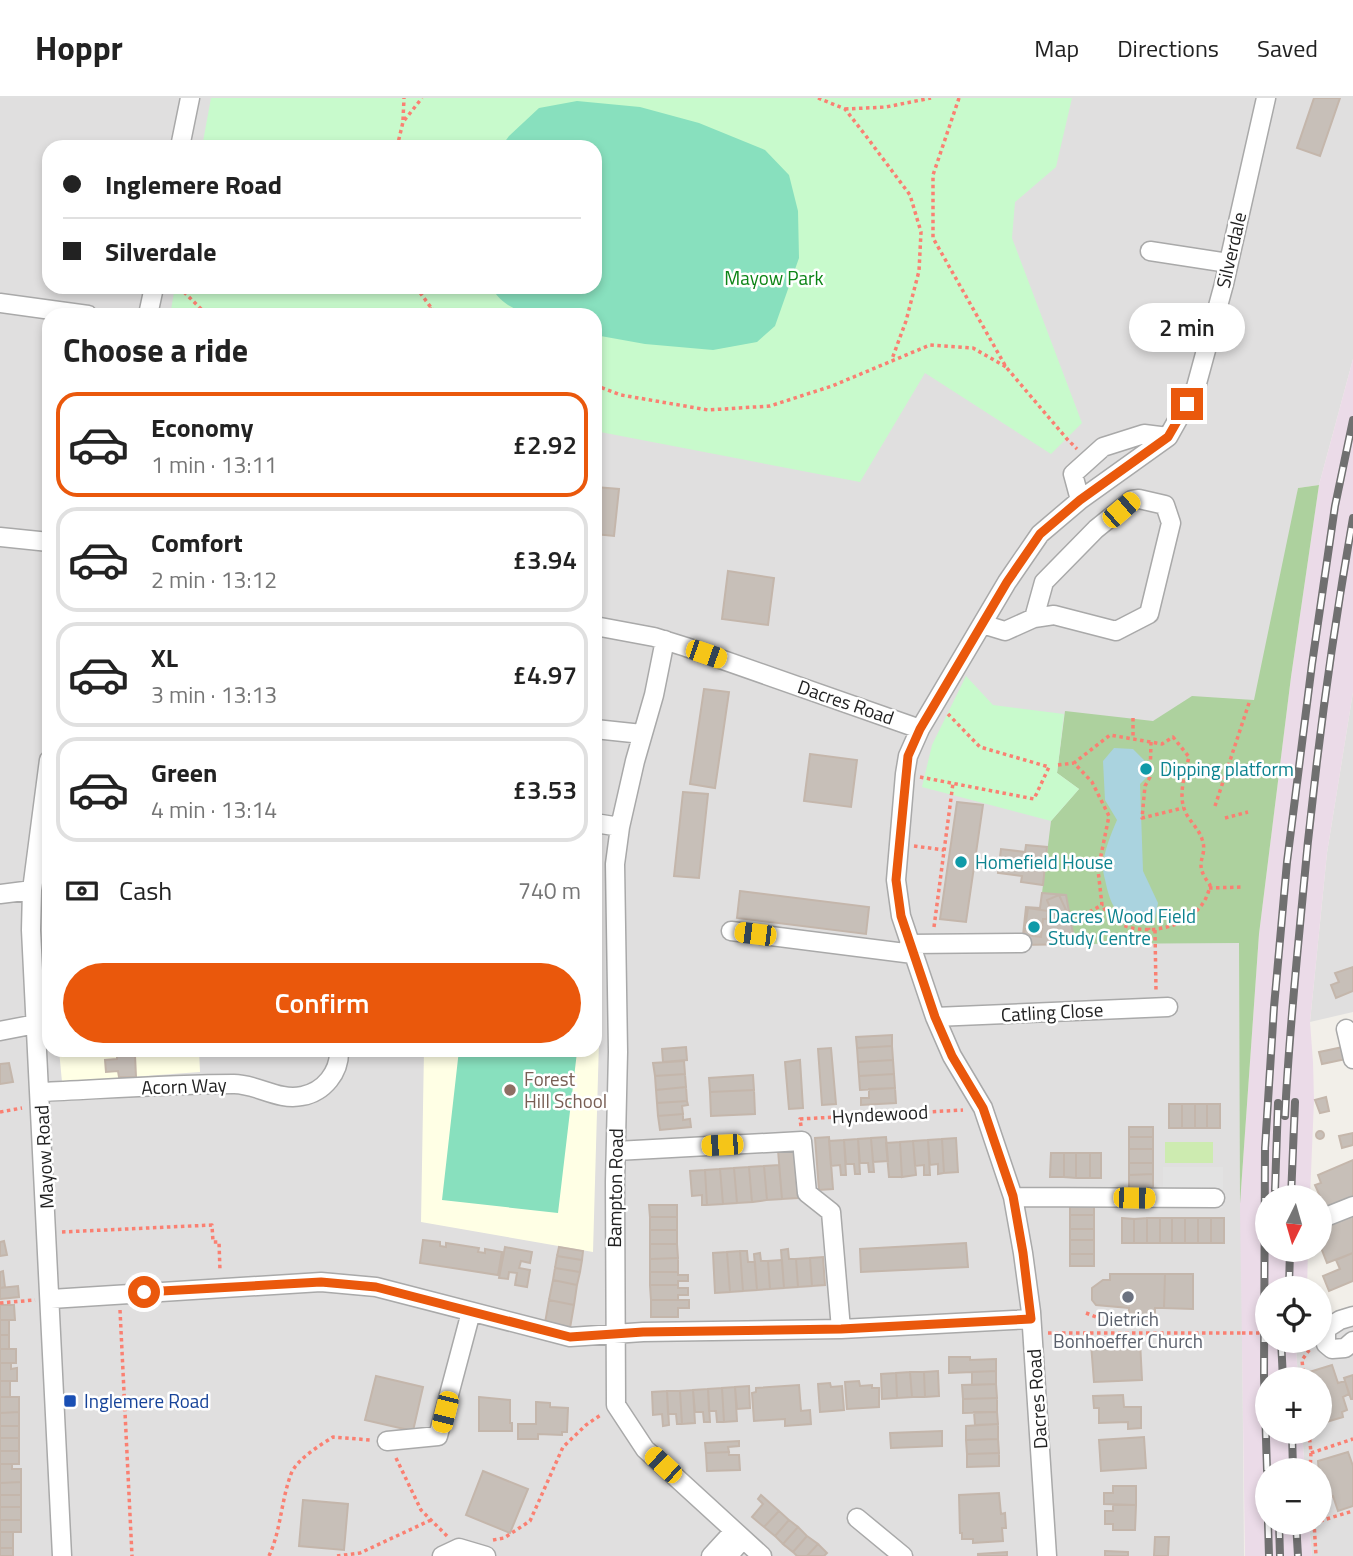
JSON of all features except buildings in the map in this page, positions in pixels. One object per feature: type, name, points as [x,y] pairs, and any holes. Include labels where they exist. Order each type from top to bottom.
[{"type":"street","points":[[181,140],[190,98]]},
{"type":"street","name":"Silverdale","points":[[920,729],[1007,582],[1040,534],[1080,500],[1168,437],[1196,387],[1266,98]]},
{"type":"street","points":[[1150,251],[1228,263]]},
{"type":"street","points":[[0,303],[42,309]]},
{"type":"street","points":[[1080,500],[1073,474],[1103,447],[1144,433],[1168,437]]},
{"type":"street","points":[[982,624],[1005,631],[1034,618],[1054,615],[1115,631],[1149,614],[1171,523],[1165,505],[1132,500],[1096,529],[1044,582],[1034,618]]},
{"type":"street","points":[[0,537],[42,541]]},
{"type":"street","name":"Dacres Road","points":[[602,627],[665,640],[920,729],[908,756],[905,774],[896,880],[898,900],[911,949],[935,1017],[952,1056],[983,1108],[1013,1196],[1032,1326],[1047,1556]]},
{"type":"street","name":"Bampton Road","points":[[616,1405],[614,1334],[618,1040],[615,864],[620,827],[654,695],[665,640]]},
{"type":"street","points":[[602,730],[642,734]]},
{"type":"street","name":"Mayow Road","points":[[42,814],[32,890],[31,930],[62,1556]]},
{"type":"street","points":[[602,824],[620,827]]},
{"type":"street","points":[[0,894],[32,890]]},
{"type":"street","points":[[731,931],[911,949],[932,943],[1022,943]]},
{"type":"street","name":"Catling Close","points":[[935,1017],[1162,1007]]},
{"type":"street","points":[[0,1031],[36,1024]]},
{"type":"street","points":[[1346,1029],[1353,1059]]},
{"type":"street","name":"Acorn Way","points":[[41,1092],[238,1084],[273,1094],[303,1096],[313,1093],[329,1081],[339,1057]]},
{"type":"street","points":[[616,1151],[802,1141],[807,1194],[831,1212],[841,1329]]},
{"type":"street","points":[[1013,1196],[1215,1198]]},
{"type":"street","points":[[1332,1214],[1353,1206]]},
{"type":"street","points":[[51,1299],[321,1282],[376,1287],[570,1337],[1032,1326]]},
{"type":"street","points":[[387,1441],[439,1436],[471,1312]]},
{"type":"street","points":[[1353,1316],[1326,1329],[1326,1344],[1332,1349],[1345,1348],[1353,1341]]},
{"type":"street","points":[[616,1405],[645,1449],[762,1556]]},
{"type":"street","points":[[857,1518],[903,1556]]},
{"type":"street","points":[[711,1556],[738,1535]]},
{"type":"street","points":[[728,1556],[738,1535]]},
{"type":"street","points":[[442,1556],[459,1548],[486,1556]]},
{"type":"path","points":[[399,140],[404,98]]},
{"type":"path","points":[[403,122],[422,98]]},
{"type":"path","points":[[818,98],[845,110],[886,107],[931,98]]},
{"type":"path","points":[[959,98],[933,175],[933,238],[1006,367],[1067,439],[1090,459]]},
{"type":"path","points":[[845,110],[909,195],[921,232],[919,271],[906,321],[892,359]]},
{"type":"path","points":[[186,294],[200,308]]},
{"type":"path","points":[[602,387],[621,394],[708,410],[770,406],[832,386],[930,345],[973,348],[1006,367]]},
{"type":"path","points":[[1215,806],[1250,699]]},
{"type":"path","points":[[905,774],[1034,799],[1049,767],[980,747],[937,702]]},
{"type":"path","points":[[1133,718],[1133,739]]},
{"type":"path","points":[[1058,765],[1074,763],[1110,736],[1162,744],[1173,737],[1189,757],[1183,780],[1183,808],[1203,840],[1204,853],[1200,861],[1202,874],[1209,888],[1208,895],[1187,919],[1152,930],[1132,928],[1110,918],[1102,905],[1098,870],[1109,816],[1092,782],[1074,763]]},
{"type":"path","points":[[1151,742],[1150,777],[1145,786],[1142,818],[1183,808]]},
{"type":"path","points":[[932,943],[953,783]]},
{"type":"path","points":[[1225,818],[1248,812]]},
{"type":"path","points":[[898,845],[944,850]]},
{"type":"path","points":[[1209,888],[1243,887]]},
{"type":"path","points":[[1071,922],[1102,905]]},
{"type":"path","points":[[1147,921],[1152,930],[1162,1007]]},
{"type":"path","name":"Hyndewood","points":[[802,1141],[800,1119],[983,1108]]},
{"type":"path","points":[[47,1233],[212,1225],[213,1242],[219,1242],[220,1287]]},
{"type":"path","points":[[119,1294],[132,1556]]},
{"type":"path","points":[[0,1303],[51,1299]]},
{"type":"path","points":[[1086,1313],[1112,1323],[1155,1323]]},
{"type":"path","points":[[1032,1326],[1255,1333]]},
{"type":"path","points":[[270,1556],[277,1539],[292,1472],[310,1453],[333,1437],[387,1441],[421,1510],[459,1548],[504,1538],[530,1521],[563,1447],[586,1425],[616,1405]]},
{"type":"path","points":[[1311,1453],[1353,1439]]},
{"type":"path","points":[[1310,1444],[1311,1458]]},
{"type":"path","points":[[1332,1517],[1353,1511]]},
{"type":"path","points":[[337,1556],[360,1553],[432,1520]]},
{"type":"path","points":[[1316,1535],[1316,1556]]},
{"type":"shaded area","points":[[0,98],[1353,98],[1353,359],[1319,485],[1298,488],[1239,943],[1244,1556],[0,1556]]},
{"type":"shaded area","points":[[1353,359],[1353,692],[1327,853],[1310,1022],[1314,1100],[1310,1185],[1255,1185],[1255,1262],[1308,1262],[1307,1276],[1255,1276],[1255,1353],[1296,1353],[1297,1367],[1255,1367],[1255,1444],[1303,1444],[1304,1458],[1255,1458],[1255,1535],[1310,1535],[1312,1556],[1245,1556],[1240,1204],[1259,934],[1291,677],[1319,485]]},
{"type":"shaded area","points":[[1353,692],[1353,1012],[1310,1022],[1327,853]]},
{"type":"shaded area","points":[[60,1057],[199,1057],[200,1072],[62,1082]]},
{"type":"shaded area","name":"Forest Hill School","points":[[424,1057],[599,1057],[593,1252],[421,1222]]},
{"type":"shaded area","points":[[1163,1167],[1223,1167],[1223,1208],[1163,1208]]},
{"type":"shaded area","points":[[1353,1307],[1353,1556],[1312,1556],[1310,1535],[1332,1535],[1332,1458],[1304,1458],[1303,1444],[1332,1444],[1332,1367],[1297,1367],[1296,1353],[1332,1353],[1332,1316]]},
{"type":"green space","name":"Mayow Park","points":[[211,98],[1072,98],[1056,167],[1015,202],[1012,238],[1082,423],[1051,454],[925,373],[860,482],[602,432],[602,308],[171,308],[174,294],[602,294],[602,140],[203,140]]},
{"type":"green space","points":[[577,101],[640,107],[699,123],[765,150],[789,175],[798,211],[799,258],[775,326],[757,342],[713,350],[645,344],[602,336],[602,308],[514,308],[500,299],[496,294],[602,294],[602,140],[506,140],[539,108]]},
{"type":"green space","points":[[1319,485],[1291,677],[1259,934],[1240,1204],[1239,943],[1075,944],[1066,895],[1042,893],[1051,821],[1079,789],[1057,773],[1065,711],[1153,721],[1192,696],[1254,700],[1298,488]]},
{"type":"green space","points":[[966,676],[993,705],[1064,714],[1057,773],[1079,789],[1051,821],[922,787],[932,745]]},
{"type":"green space","points":[[458,1057],[576,1057],[558,1213],[442,1200]]},
{"type":"green space","points":[[1165,1142],[1213,1142],[1213,1163],[1165,1163]]},
{"type":"water","points":[[1114,748],[1133,749],[1147,763],[1148,776],[1140,784],[1143,871],[1158,903],[1155,919],[1144,922],[1127,920],[1116,910],[1103,872],[1106,850],[1117,820],[1105,800],[1103,761]]},
{"type":"railway","points":[[1267,1458],[1264,1376],[1265,1148],[1274,1007],[1287,862],[1312,664],[1335,506],[1353,420]]},
{"type":"railway","points":[[1285,1116],[1293,996],[1316,771],[1353,518]]},
{"type":"railway","points":[[1292,1185],[1295,1102]]},
{"type":"railway","points":[[1275,1185],[1278,1103]]},
{"type":"railway","points":[[1289,1276],[1290,1262]]},
{"type":"railway","points":[[1282,1353],[1282,1367]]},
{"type":"railway","points":[[1292,1444],[1293,1458]]},
{"type":"railway","points":[[1268,1535],[1269,1556]]},
{"type":"railway","points":[[1279,1535],[1280,1556]]},
{"type":"railway","points":[[1297,1535],[1298,1556]]},
{"type":"place","name":"Dipping platform","points":[[1146,769]]},
{"type":"place","name":"Homefield House","points":[[961,862]]},
{"type":"place","name":"Dacres Wood Field Study Centre","points":[[1034,927]]},
{"type":"place","name":"Forest Hill School","points":[[510,1090]]},
{"type":"place","name":"Dietrich Bonhoeffer Church","points":[[1128,1297]]},
{"type":"place","name":"Inglemere Road","points":[[70,1401]]},
{"type":"route","points":[[144,1292],[321,1282],[376,1287],[570,1337],[643,1332],[928,1326],[1031,1319],[1013,1196],[983,1108],[952,1056],[935,1017],[901,916],[896,880],[908,756],[950,677],[1007,582],[1040,534],[1080,500],[1168,437],[1187,404]]}]
